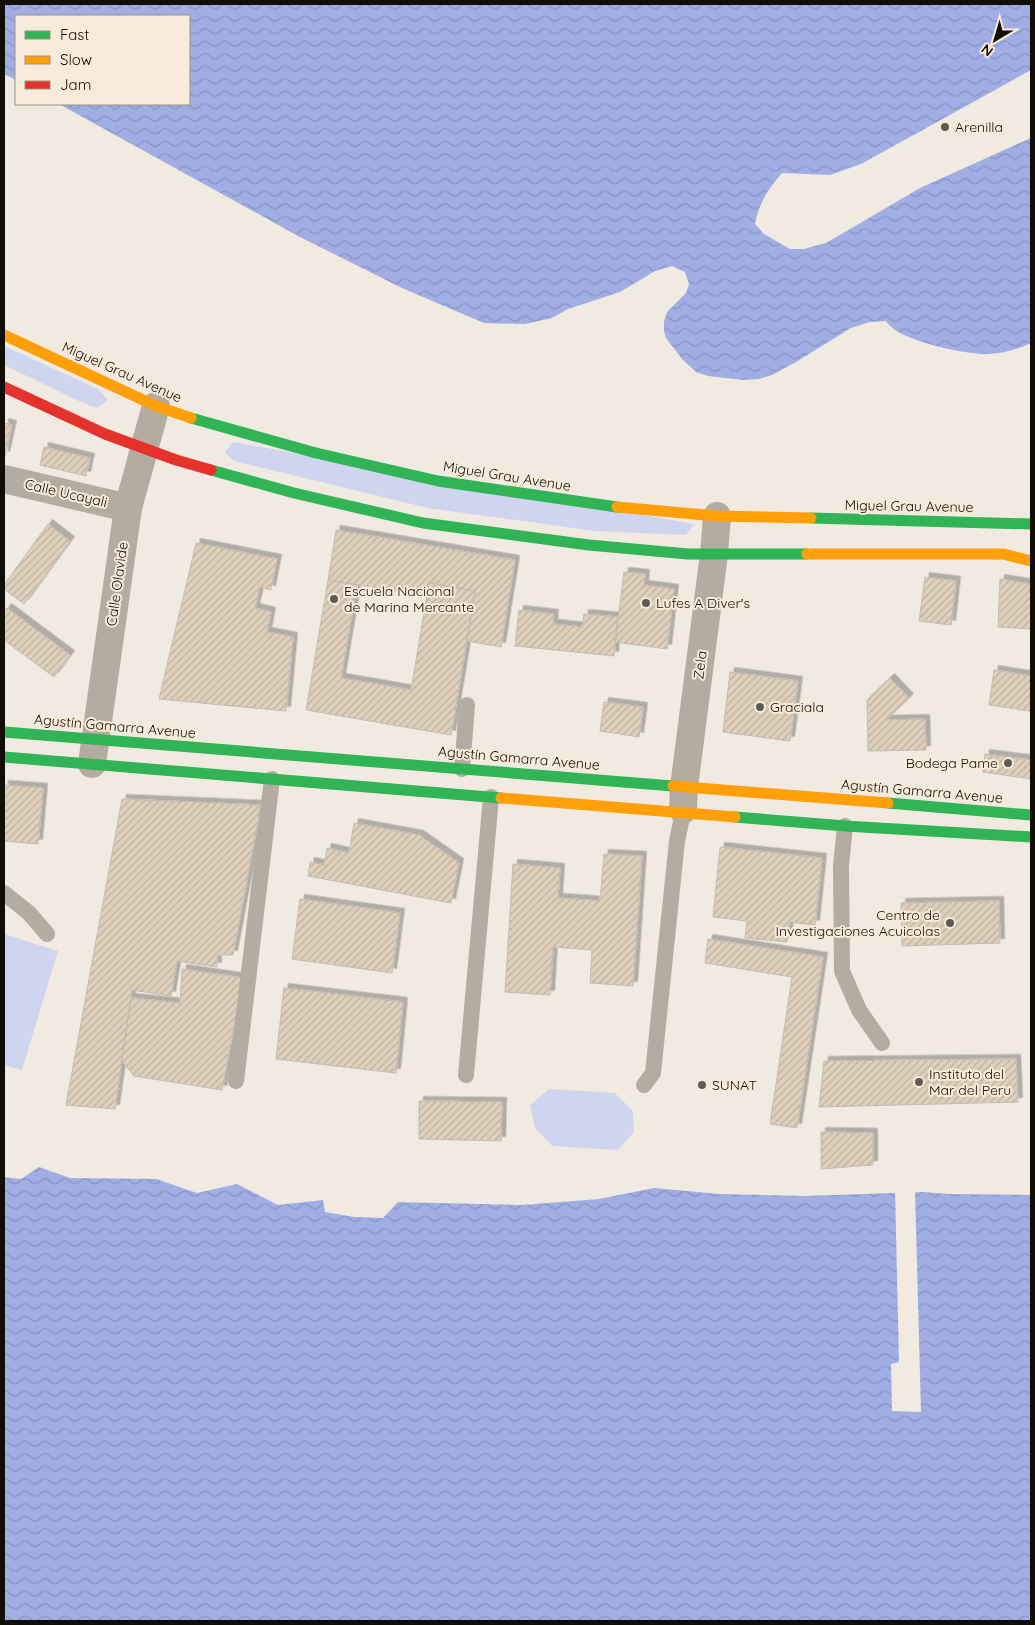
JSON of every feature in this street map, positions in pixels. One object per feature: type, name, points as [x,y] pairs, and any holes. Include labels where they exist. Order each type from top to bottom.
[{"type":"main road","name":"Miguel Grau Avenue","points":[[4,335],[156,406],[190,418],[316,453],[438,481],[630,509],[717,516],[1031,524]]},
{"type":"main road","points":[[4,387],[105,434],[176,460],[294,493],[423,523],[589,545],[688,554],[1003,554],[1031,561]]},
{"type":"main road","name":"Agustín Gamarra Avenue","points":[[4,732],[93,752],[272,779],[491,797],[684,800],[1031,815]]},
{"type":"main road","name":"Agustín Gamarra Avenue","points":[[4,757],[93,752],[462,769],[684,800],[846,826],[1031,837]]},
{"type":"street","name":"Calle Olavide","points":[[93,752],[128,508],[156,406]]},
{"type":"street","name":"Calle Ucayali","points":[[4,479],[128,508]]},
{"type":"street","name":"Zela","points":[[684,800],[717,516]]},
{"type":"lane","points":[[462,769],[467,705]]},
{"type":"lane","points":[[236,1081],[272,779]]},
{"type":"lane","points":[[466,1075],[491,797]]},
{"type":"lane","points":[[644,1085],[653,1073],[677,841],[684,800]]},
{"type":"lane","points":[[846,826],[840,865],[842,971],[859,1010],[882,1044]]},
{"type":"lane","points":[[4,893],[29,913],[47,934]]},
{"type":"shaded area","points":[[4,346],[98,389],[108,400],[97,408],[4,365]]},
{"type":"shaded area","points":[[233,442],[694,524],[686,535],[595,531],[428,508],[234,461],[225,453]]},
{"type":"shaded area","points":[[4,934],[58,951],[22,1070],[4,1065]]},
{"type":"shaded area","points":[[549,1089],[615,1093],[633,1111],[634,1132],[618,1150],[552,1146],[535,1128],[530,1105]]},
{"type":"water","points":[[4,4],[1031,4],[1031,70],[861,164],[830,175],[782,173],[765,197],[755,224],[764,234],[790,249],[804,249],[826,243],[920,188],[1031,138],[1031,343],[1001,353],[980,354],[940,347],[914,339],[894,329],[886,321],[870,322],[851,328],[772,375],[759,379],[743,380],[708,376],[696,372],[682,359],[666,338],[664,321],[667,312],[686,293],[689,284],[685,272],[672,266],[655,271],[620,292],[568,309],[552,318],[525,324],[484,323],[402,288],[300,237],[61,105],[190,105],[190,15],[15,15],[15,80],[4,74]]},
{"type":"water","points":[[39,1167],[70,1178],[156,1179],[197,1193],[237,1184],[278,1205],[323,1200],[325,1212],[354,1217],[383,1218],[398,1202],[522,1205],[599,1199],[654,1188],[719,1194],[805,1196],[922,1192],[1031,1195],[1031,1621],[4,1621],[4,1177],[21,1179]]},
{"type":"pier","points":[[895,1190],[915,1190],[921,1412],[892,1411],[891,1364],[899,1362]]},
{"type":"building","points":[[4,423],[12,425],[5,456],[4,456]]},
{"type":"building","points":[[44,447],[90,458],[86,476],[40,465]]},
{"type":"building","points":[[48,524],[70,541],[24,604],[4,589],[4,585]]},
{"type":"building","points":[[336,530],[515,560],[501,647],[467,641],[475,591],[429,583],[427,596],[328,580]]},
{"type":"building","points":[[196,543],[277,559],[271,590],[260,587],[255,608],[271,612],[267,632],[293,637],[286,711],[159,699]]},
{"type":"building","name":"Lufes A Diver's","points":[[624,572],[645,574],[644,585],[674,589],[667,649],[615,642]]},
{"type":"building","points":[[925,577],[956,581],[951,625],[919,621]]},
{"type":"building","points":[[1000,579],[1031,584],[1031,629],[998,627]]},
{"type":"building","points":[[328,580],[357,585],[341,678],[411,690],[429,583],[475,591],[451,735],[306,710]]},
{"type":"building","points":[[7,608],[70,655],[54,677],[4,640],[4,612]]},
{"type":"building","points":[[519,610],[554,614],[553,624],[582,627],[584,614],[618,617],[614,656],[515,646]]},
{"type":"building","points":[[994,670],[1031,676],[1030,711],[989,705]]},
{"type":"building","name":"Graciala","points":[[730,672],[798,681],[790,741],[723,732]]},
{"type":"building","points":[[890,678],[909,698],[886,720],[925,719],[926,750],[868,751],[867,700]]},
{"type":"building","points":[[604,702],[643,707],[639,737],[600,731]]},
{"type":"building","points":[[985,754],[1031,760],[1031,779],[983,772]]},
{"type":"building","points":[[4,785],[43,788],[38,844],[4,841]]},
{"type":"building","points":[[122,799],[261,805],[233,955],[217,955],[217,967],[177,961],[171,996],[132,990],[115,1109],[66,1105]]},
{"type":"building","points":[[354,823],[419,835],[459,863],[451,903],[308,876],[310,862],[324,865],[327,848],[349,853]]},
{"type":"building","points":[[720,847],[822,858],[815,925],[789,922],[787,942],[745,938],[747,921],[713,917]]},
{"type":"building","points":[[604,854],[642,856],[633,986],[590,983],[592,950],[553,947],[550,995],[505,992],[513,864],[560,868],[558,898],[600,901]]},
{"type":"building","points":[[300,899],[400,913],[392,973],[292,959]]},
{"type":"building","name":"Centro de Investigaciones Acuicolas","points":[[999,901],[1000,943],[902,946],[901,903]]},
{"type":"building","points":[[708,939],[823,957],[797,1128],[770,1124],[792,977],[705,963]]},
{"type":"building","points":[[182,969],[243,978],[222,1090],[134,1076],[122,1061],[131,998],[180,1003]]},
{"type":"building","points":[[284,988],[403,1002],[396,1073],[276,1059]]},
{"type":"building","name":"Instituto del Mar del Peru","points":[[1016,1059],[1018,1102],[819,1107],[824,1061]]},
{"type":"building","points":[[419,1101],[502,1102],[501,1141],[419,1139]]},
{"type":"building","points":[[821,1132],[873,1133],[873,1165],[821,1169]]},
{"type":"traffic: fast","points":[[191,418],[316,453],[438,481],[617,507]]},
{"type":"traffic: fast","points":[[211,470],[294,493],[423,523],[589,545],[688,554],[807,554]]},
{"type":"traffic: fast","points":[[811,518],[1031,524]]},
{"type":"traffic: fast","points":[[4,732],[673,786]]},
{"type":"traffic: fast","points":[[4,757],[501,798]]},
{"type":"traffic: fast","points":[[888,803],[1031,815]]},
{"type":"traffic: fast","points":[[735,817],[845,826],[1031,837]]},
{"type":"traffic: slow","points":[[4,335],[156,406],[191,418]]},
{"type":"traffic: slow","points":[[617,507],[717,516],[811,518]]},
{"type":"traffic: slow","points":[[807,554],[1003,554],[1031,561]]},
{"type":"traffic: slow","points":[[673,786],[888,803]]},
{"type":"traffic: slow","points":[[501,798],[735,817]]},
{"type":"traffic: jam","points":[[4,387],[105,434],[176,460],[211,470]]},
{"type":"place","name":"Arenilla","points":[[945,127]]},
{"type":"place","name":"Escuela Nacional de Marina Mercante","points":[[334,599]]},
{"type":"place","name":"Lufes A Diver's","points":[[646,603]]},
{"type":"place","name":"Graciala","points":[[760,707]]},
{"type":"place","name":"Bodega Pame","points":[[1008,763]]},
{"type":"place","name":"Centro de Investigaciones Acuicolas","points":[[950,923]]},
{"type":"place","name":"Instituto del Mar del Peru","points":[[919,1082]]},
{"type":"place","name":"SUNAT","points":[[702,1085]]}]
